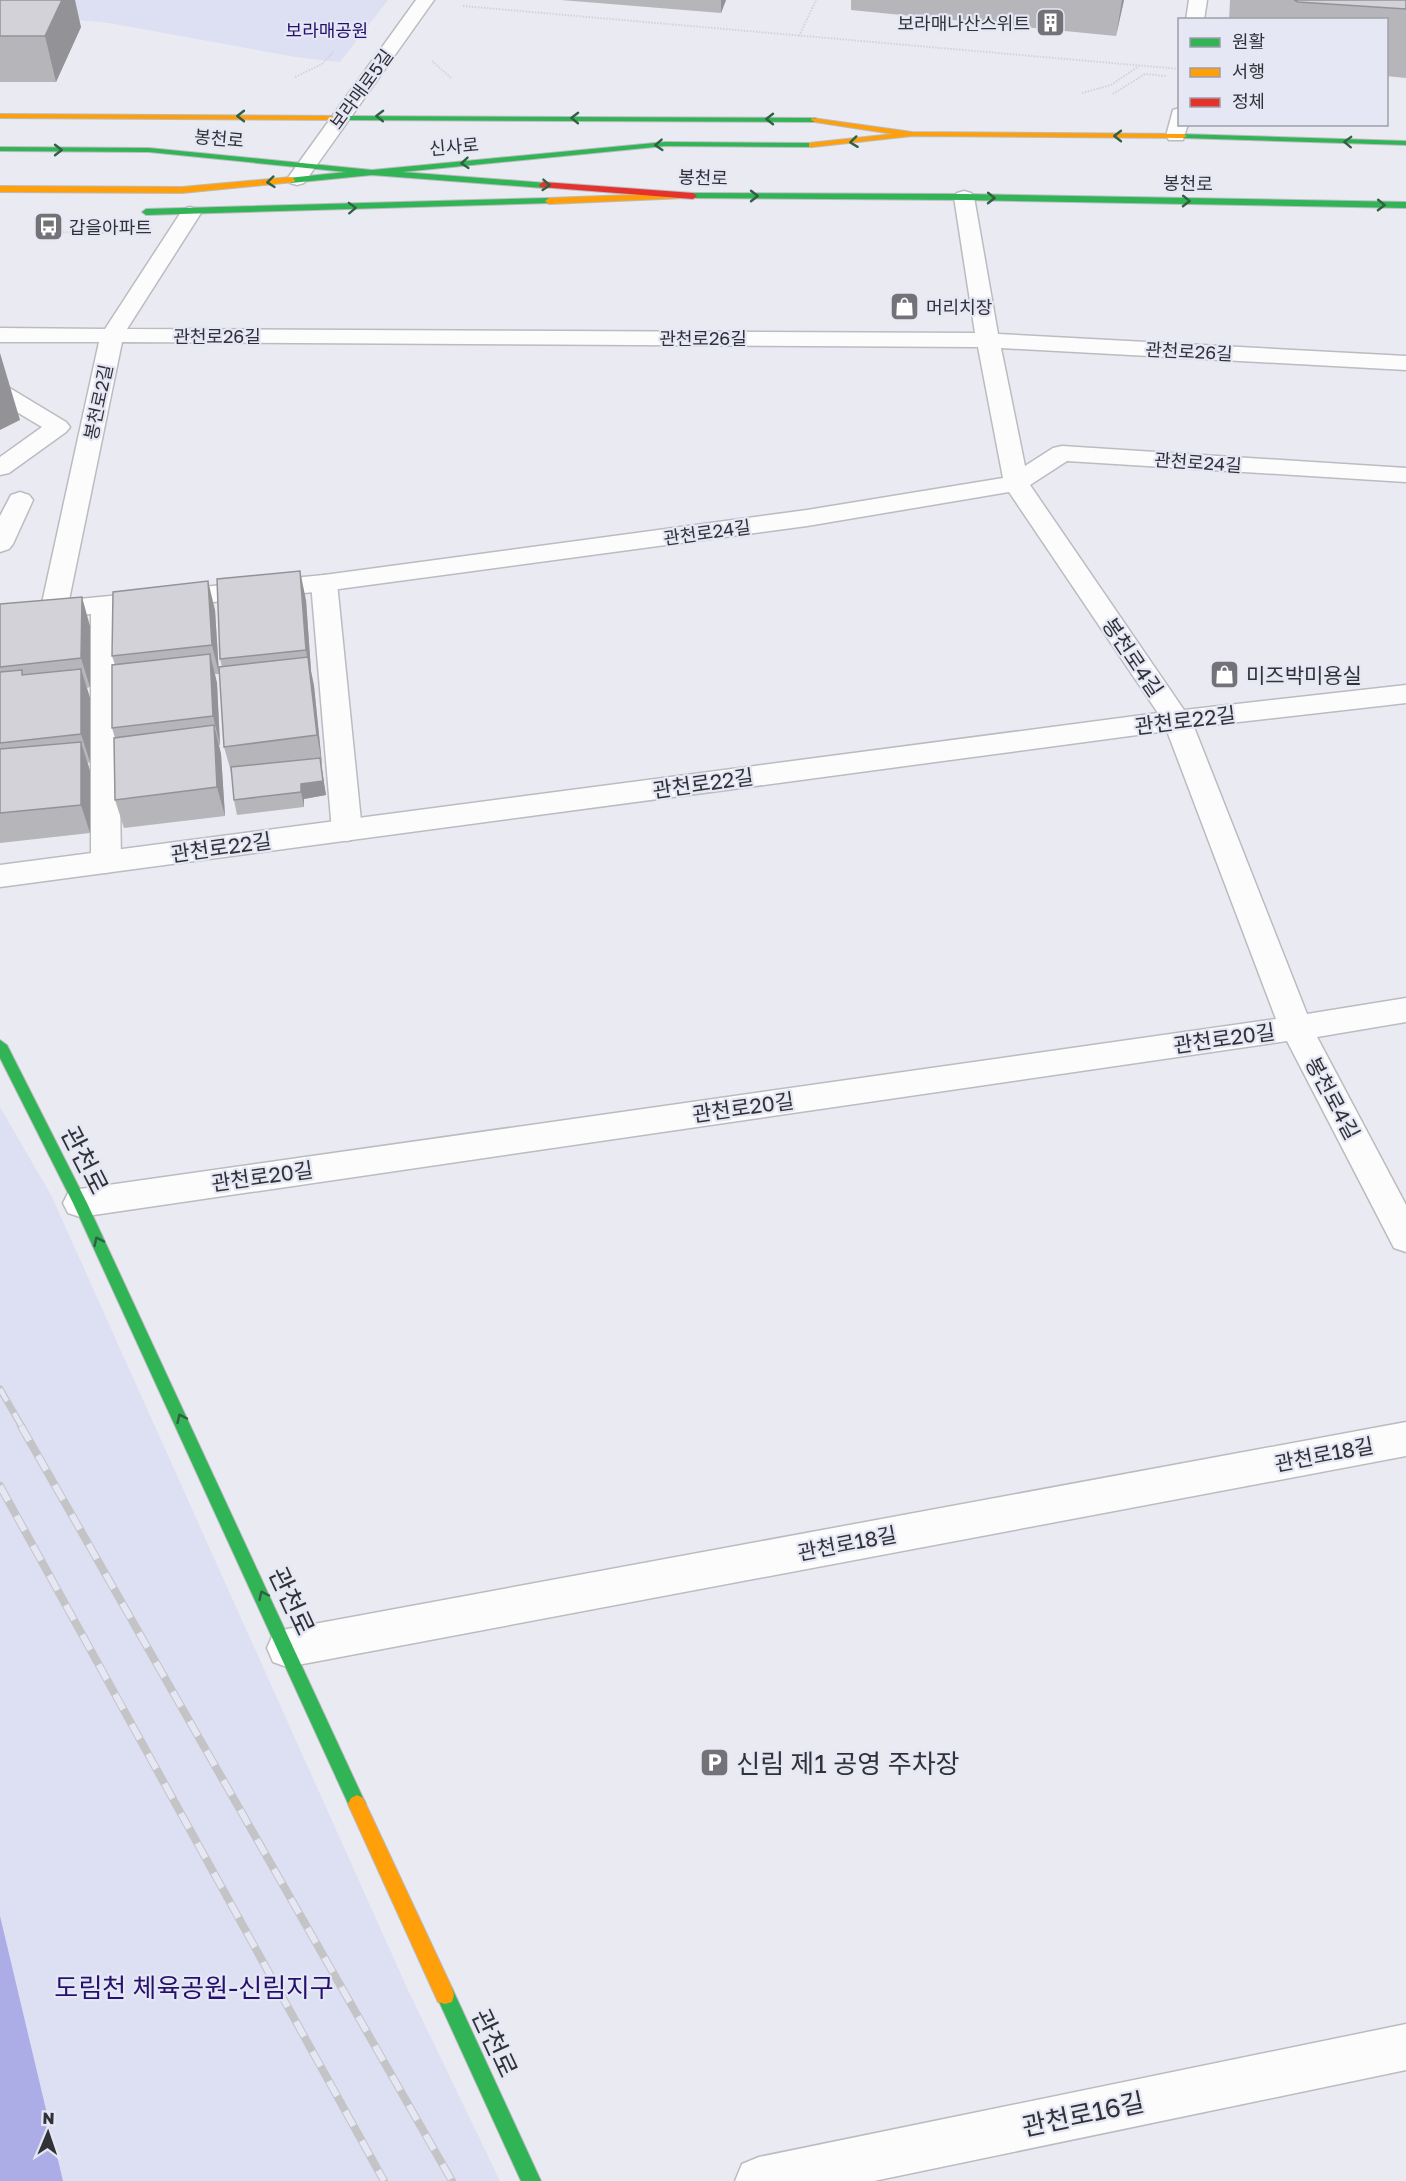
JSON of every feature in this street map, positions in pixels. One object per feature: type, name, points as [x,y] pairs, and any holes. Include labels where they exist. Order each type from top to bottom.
[{"type":"main road","name":"봉천로","points":[[0,116],[822,120],[912,135],[1176,136],[1406,144]]},
{"type":"main road","name":"신사로","points":[[370,172],[665,144],[824,145],[912,135]]},
{"type":"main road","name":"봉천로","points":[[0,149],[149,150],[301,172],[370,172],[695,196],[964,197],[1406,205]]},
{"type":"main road","points":[[0,189],[182,190],[301,172]]},
{"type":"main road","points":[[131,212],[189,213],[695,196]]},
{"type":"main road","name":"관천로","points":[[0,1045],[80,1203],[288,1648],[531,2181]]},
{"type":"street","name":"보라매로5길","points":[[301,172],[425,0]]},
{"type":"street","points":[[1195,18],[1198,0]]},
{"type":"street","points":[[1176,136],[1178,121]]},
{"type":"street","name":"봉천로4길","points":[[964,197],[988,340],[1016,483],[1177,720],[1296,1028],[1406,1238]]},
{"type":"street","name":"봉천로2길","points":[[54,610],[112,335],[189,213]]},
{"type":"street","name":"관천로26길","points":[[0,335],[988,340],[1406,363]]},
{"type":"street","points":[[0,392],[58,427],[0,468]]},
{"type":"street","name":"관천로24길","points":[[0,615],[324,583],[807,518],[1016,483],[1062,453],[1406,475]]},
{"type":"street","points":[[0,544],[20,500]]},
{"type":"street","points":[[324,583],[346,831]]},
{"type":"street","points":[[104,606],[106,862]]},
{"type":"street","name":"관천로22길","points":[[0,876],[1177,720],[1406,694]]},
{"type":"street","name":"관천로20길","points":[[80,1203],[1296,1028],[1406,1010]]},
{"type":"street","name":"관천로18길","points":[[288,1648],[1406,1439]]},
{"type":"street","name":"관천로16길","points":[[759,2181],[1406,2048]]},
{"type":"path","points":[[799,36],[816,0]]},
{"type":"path","points":[[456,5],[1178,69]]},
{"type":"path","points":[[35,232],[176,234]]},
{"type":"green space","name":"보라매공원","points":[[0,0],[388,0],[340,62],[295,57],[109,23],[0,12]]},
{"type":"green space","name":"도림천 체육공원-신림지구","points":[[0,1107],[51,1195],[408,1990],[500,2181],[0,2181]]},
{"type":"water","points":[[0,1916],[63,2181],[0,2181]]},
{"type":"building","points":[[0,0],[62,0],[45,36],[0,36]]},
{"type":"building","points":[[1294,0],[1406,0],[1406,9],[1298,2]]},
{"type":"building","points":[[300,571],[306,650],[220,659],[217,579]]},
{"type":"building","points":[[208,581],[212,645],[112,656],[113,592]]},
{"type":"building","points":[[82,597],[81,658],[0,667],[0,604]]},
{"type":"building","points":[[210,654],[213,716],[112,728],[112,665]]},
{"type":"building","points":[[308,657],[317,735],[224,747],[219,667]]},
{"type":"building","points":[[81,669],[81,734],[0,743],[0,672],[22,670],[22,675]]},
{"type":"building","points":[[214,725],[217,787],[115,800],[114,738]]},
{"type":"building","points":[[81,742],[81,805],[0,813],[0,749]]},
{"type":"building","points":[[320,758],[323,781],[301,784],[301,792],[234,800],[231,767]]},
{"type":"railway","points":[[0,1389],[22,1427]]},
{"type":"railway","points":[[21,1426],[452,2181]]},
{"type":"railway","points":[[0,1486],[384,2181]]},
{"type":"traffic: fast","points":[[344,118],[815,120]]},
{"type":"traffic: fast","points":[[1183,136],[1406,143]]},
{"type":"traffic: fast","points":[[291,180],[665,144],[812,145]]},
{"type":"traffic: fast","points":[[0,149],[149,150],[370,172],[543,185]]},
{"type":"traffic: fast","points":[[693,196],[964,197],[1406,205]]},
{"type":"traffic: fast","points":[[146,212],[549,201]]},
{"type":"traffic: fast","points":[[0,1045],[80,1203],[357,1804]]},
{"type":"traffic: fast","points":[[445,1995],[531,2181]]},
{"type":"traffic: slow","points":[[0,116],[344,118]]},
{"type":"traffic: slow","points":[[815,120],[912,134],[1183,136]]},
{"type":"traffic: slow","points":[[812,145],[912,134]]},
{"type":"traffic: slow","points":[[0,189],[182,190],[291,180]]},
{"type":"traffic: slow","points":[[549,201],[682,196]]},
{"type":"traffic: slow","points":[[357,1804],[445,1995]]},
{"type":"traffic: jam","points":[[543,185],[693,196]]},
{"type":"place","name":"보라매나산스위트","points":[[1051,23]]},
{"type":"place","name":"갑을아파트","points":[[48,227]]},
{"type":"place","name":"머리치장","points":[[905,307]]},
{"type":"place","name":"미즈박미용실","points":[[1225,675]]},
{"type":"place","name":"신림 제1 공영 주차장","points":[[715,1763]]}]
